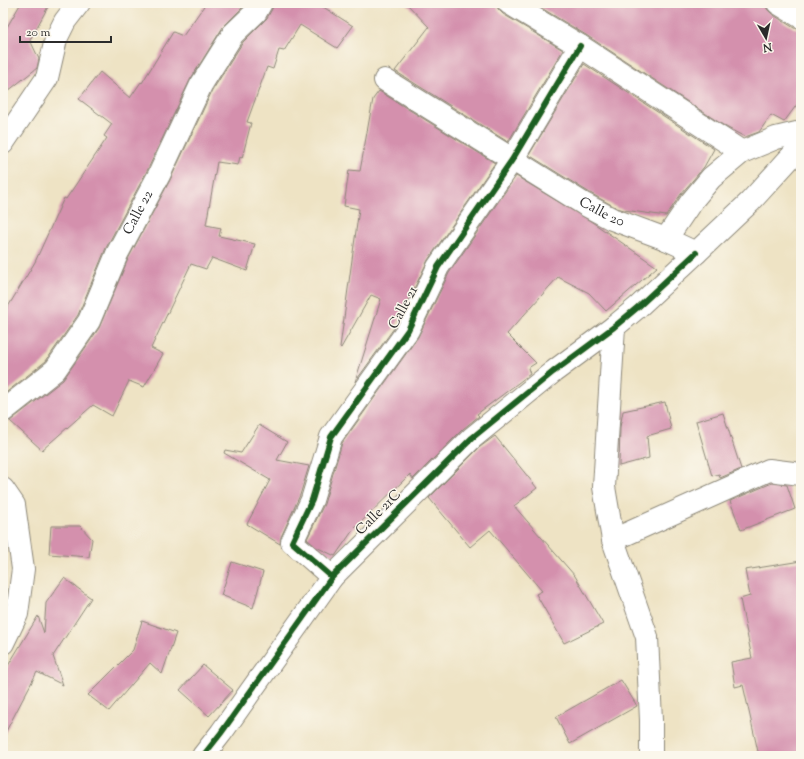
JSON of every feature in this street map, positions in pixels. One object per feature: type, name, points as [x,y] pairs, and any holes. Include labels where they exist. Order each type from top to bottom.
[{"type":"street","points":[[3,143],[47,78],[56,39],[65,21],[80,3]]},
{"type":"street","name":"Calle 22","points":[[3,412],[55,370],[89,321],[117,254],[159,175],[201,84],[233,34],[256,12],[261,3]]},
{"type":"street","points":[[509,3],[580,46],[742,152]]},
{"type":"street","points":[[778,3],[801,17]]},
{"type":"street","name":"Calle 21","points":[[332,577],[292,542],[312,500],[331,437],[408,330],[438,267],[512,160],[580,46]]},
{"type":"street","name":"Calle 20","points":[[385,80],[584,204],[612,219],[666,239],[696,253]]},
{"type":"street","points":[[666,239],[691,202],[711,178],[742,152],[776,138],[801,132]]},
{"type":"street","points":[[696,253],[750,202],[801,146]]},
{"type":"street","name":"Calle 21C","points":[[204,756],[332,577],[472,438],[553,372],[614,327],[638,307],[696,253]]},
{"type":"street","points":[[614,327],[604,486],[613,540],[647,637],[651,720],[651,756]]},
{"type":"street","points":[[613,540],[769,470],[801,474]]},
{"type":"street","points":[[3,489],[14,504],[23,570],[17,614],[3,643]]},
{"type":"building","points":[[21,3],[50,3],[30,40],[39,59],[37,68],[3,95],[3,34]]},
{"type":"building","points":[[206,3],[247,3],[223,27],[190,80],[148,169],[106,248],[78,315],[46,361],[3,395],[3,315],[35,262],[64,198],[66,199],[107,138],[104,136],[112,124],[79,99],[100,72],[130,98],[141,82],[142,83],[173,32],[183,36]]},
{"type":"building","points":[[273,3],[317,3],[353,26],[337,48],[300,25],[284,51],[279,50],[273,69],[267,67],[247,122],[251,123],[242,158],[240,157],[238,165],[217,162],[206,225],[221,228],[219,236],[255,244],[247,271],[212,258],[206,269],[191,264],[151,348],[163,354],[144,387],[129,381],[112,416],[93,405],[42,450],[10,421],[63,380],[99,328],[128,259],[170,180],[212,91],[243,42],[267,18],[272,9]]},
{"type":"building","points":[[406,3],[497,3],[498,9],[503,14],[563,50],[508,142],[395,71],[429,27]]},
{"type":"building","points":[[533,3],[766,3],[767,9],[772,14],[794,28],[801,29],[801,99],[784,122],[771,115],[759,132],[745,137],[726,127],[586,35]]},
{"type":"building","points":[[584,64],[714,149],[704,167],[681,194],[666,216],[617,208],[529,155]]},
{"type":"building","points":[[379,91],[495,163],[428,260],[397,324],[355,382],[381,299],[371,295],[341,348],[359,209],[344,206],[349,170],[360,171],[373,99]]},
{"type":"building","points":[[516,176],[592,222],[657,267],[606,311],[589,293],[558,277],[507,334],[536,363],[528,368],[530,374],[477,414],[479,416],[463,429],[413,479],[410,474],[353,530],[335,556],[316,547],[307,539],[324,504],[342,443],[418,337],[449,273]]},
{"type":"building","points":[[665,402],[671,429],[647,436],[649,458],[619,466],[620,427],[623,411]]},
{"type":"building","points":[[723,413],[741,469],[720,478],[719,474],[712,476],[696,421]]},
{"type":"building","points":[[259,425],[287,442],[277,460],[309,466],[300,495],[281,537],[280,544],[247,524],[270,480],[224,453],[225,450],[241,453]]},
{"type":"building","points":[[495,436],[537,488],[514,506],[575,576],[603,624],[564,643],[536,594],[542,591],[490,530],[470,547],[429,498],[480,447]]},
{"type":"building","points":[[772,483],[787,485],[795,509],[741,530],[730,501]]},
{"type":"building","points":[[51,526],[80,526],[92,539],[89,557],[49,554]]},
{"type":"building","points":[[801,561],[801,756],[759,756],[743,685],[735,687],[731,662],[752,658],[740,599],[750,596],[745,570]]},
{"type":"building","points":[[232,562],[263,572],[253,608],[221,595]]},
{"type":"building","points":[[64,578],[91,598],[53,656],[63,685],[37,672],[3,737],[3,674],[38,616],[44,633],[46,603]]},
{"type":"building","points":[[142,621],[176,633],[162,674],[150,663],[109,711],[88,695],[133,650]]},
{"type":"building","points":[[203,665],[233,690],[209,716],[180,690]]},
{"type":"building","points":[[621,680],[637,706],[570,744],[556,717]]},
{"type":"cycle path","points":[[332,577],[292,542],[312,500],[331,437],[408,330],[438,267],[512,160],[580,46]]},
{"type":"cycle path","points":[[203,756],[332,577],[472,438],[553,372],[614,327],[638,307],[696,253]]}]
